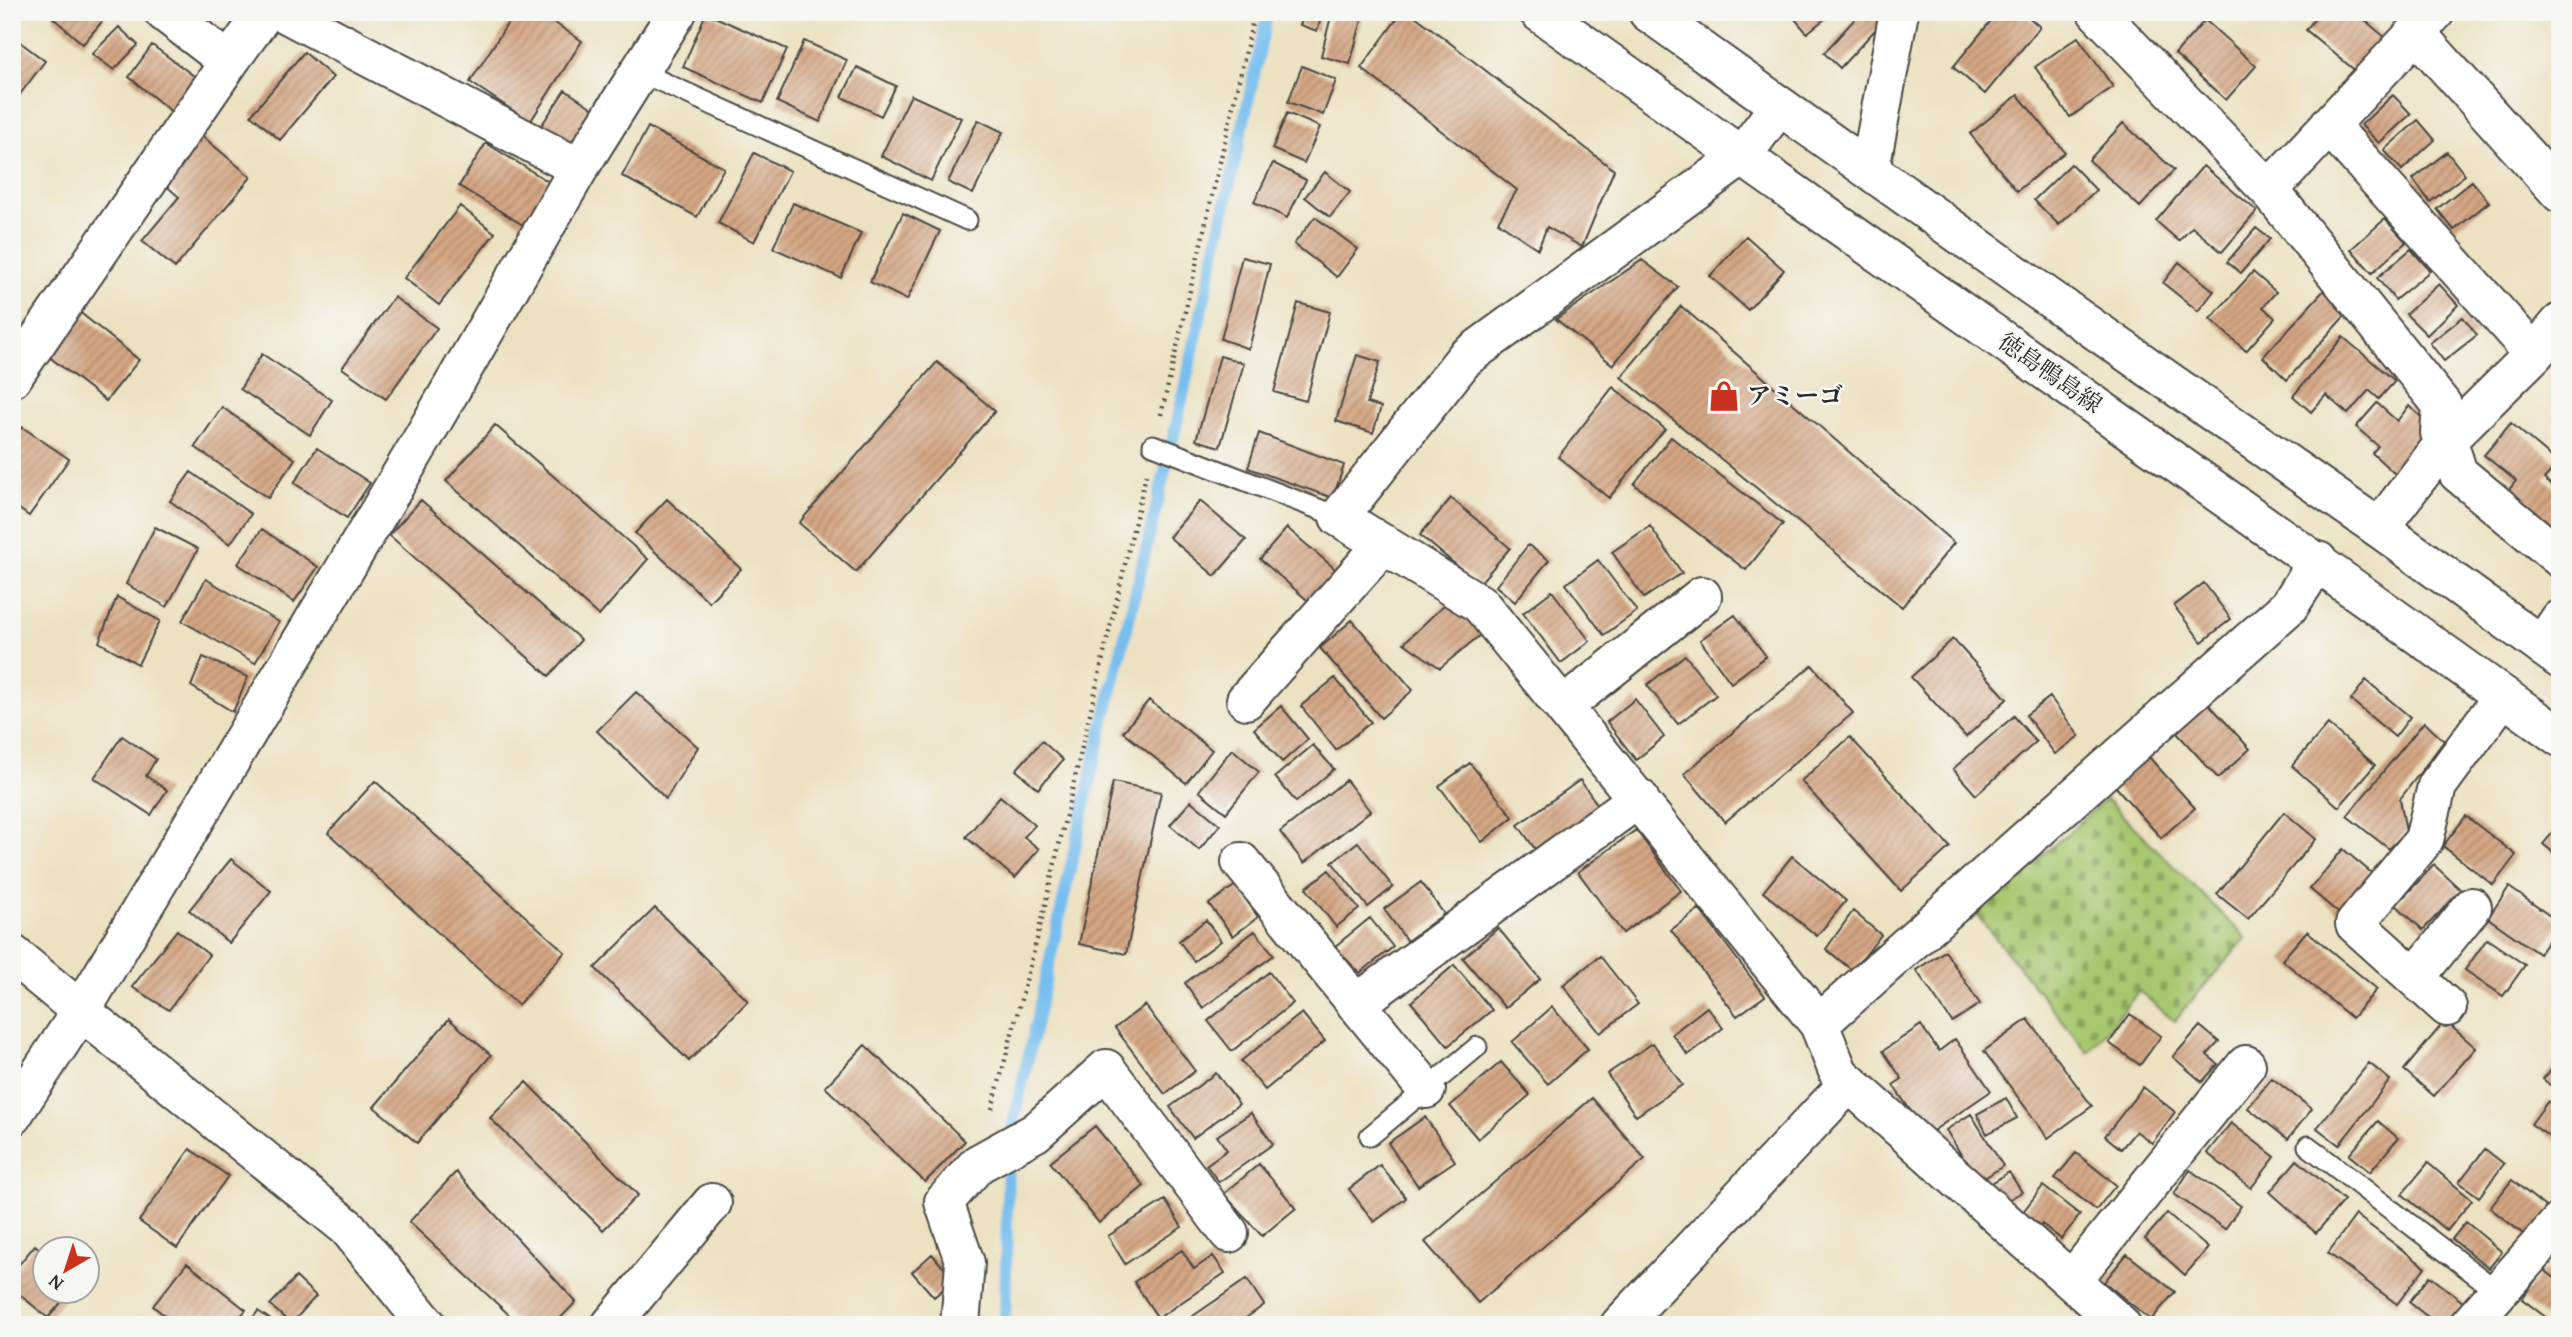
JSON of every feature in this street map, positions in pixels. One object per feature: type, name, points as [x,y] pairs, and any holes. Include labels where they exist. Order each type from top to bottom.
[{"type":"street","points":[[164,12],[229,62]]},
{"type":"street","points":[[12,378],[265,12]]},
{"type":"street","points":[[283,12],[579,168]]},
{"type":"street","points":[[12,1116],[81,1011],[420,443],[579,168],[677,12]]},
{"type":"street","name":"徳島鴨島線","points":[[1539,12],[1741,157],[2318,561],[2560,737]]},
{"type":"street","points":[[1648,12],[2032,286],[2379,528],[2554,641]]},
{"type":"street","points":[[1870,169],[1899,12]]},
{"type":"street","points":[[2097,12],[2269,190],[2442,405],[2440,433],[2458,473],[2560,558]]},
{"type":"street","points":[[2269,190],[2426,22],[2560,193]]},
{"type":"street","points":[[1779,106],[1741,157],[1465,358],[1339,517],[1480,604],[1819,1024],[1839,1074],[2121,1325]]},
{"type":"street","points":[[2329,125],[2534,354]]},
{"type":"street","points":[[2379,528],[2445,442],[2534,354],[2560,323]]},
{"type":"street","points":[[1246,700],[1384,544]]},
{"type":"street","points":[[1819,1024],[2289,606],[2318,561]]},
{"type":"street","points":[[1564,706],[1702,596]]},
{"type":"street","points":[[2447,1007],[2355,924],[2424,840],[2437,786],[2503,696]]},
{"type":"street","points":[[1356,1004],[1639,799]]},
{"type":"street","points":[[1241,862],[1426,1090]]},
{"type":"street","points":[[2415,978],[2472,907]]},
{"type":"street","points":[[12,954],[348,1228],[426,1325]]},
{"type":"street","points":[[2071,1280],[2246,1065]]},
{"type":"street","points":[[960,1325],[965,1263],[944,1202],[978,1164],[1036,1132],[1106,1069],[1229,1233]]},
{"type":"street","points":[[1620,1325],[1849,1083]]},
{"type":"street","points":[[611,1325],[712,1203]]},
{"type":"street","points":[[2469,1325],[2560,1222]]},
{"type":"lane","points":[[640,72],[967,220]]},
{"type":"lane","points":[[1153,445],[1339,517]]},
{"type":"lane","points":[[1370,1136],[1477,1047]]},
{"type":"lane","points":[[2308,1146],[2497,1291]]},
{"type":"path","points":[[978,1164],[1037,939],[1255,12]]},
{"type":"green space","points":[[2106,799],[2246,938],[2174,1021],[2139,991],[2088,1053],[1976,914]]},
{"type":"building","points":[[58,12],[98,12],[105,18],[83,44],[53,18]]},
{"type":"building","points":[[515,12],[538,12],[582,41],[530,122],[470,82]]},
{"type":"building","points":[[1305,12],[1323,12],[1317,31],[1300,25]]},
{"type":"building","points":[[1332,12],[1364,12],[1350,64],[1321,56]]},
{"type":"building","points":[[1402,12],[1410,12],[1614,170],[1582,247],[1547,227],[1538,249],[1498,222],[1517,190],[1361,68]]},
{"type":"building","points":[[1789,12],[1824,12],[1827,17],[1807,33]]},
{"type":"building","points":[[1861,12],[1882,12],[1887,17],[1840,68],[1824,53]]},
{"type":"building","points":[[1998,12],[2023,12],[2040,27],[1985,94],[1953,67]]},
{"type":"building","points":[[2320,12],[2355,12],[2386,38],[2357,72],[2306,30]]},
{"type":"building","points":[[706,13],[787,49],[763,103],[683,67]]},
{"type":"building","points":[[2205,20],[2256,66],[2226,100],[2175,54]]},
{"type":"building","points":[[119,27],[138,45],[114,70],[92,54]]},
{"type":"building","points":[[12,36],[45,61],[12,105]]},
{"type":"building","points":[[2078,37],[2113,87],[2070,117],[2035,67]]},
{"type":"building","points":[[804,41],[847,60],[820,122],[777,102]]},
{"type":"building","points":[[152,45],[198,79],[173,113],[129,77]]},
{"type":"building","points":[[304,52],[333,77],[280,140],[251,115]]},
{"type":"building","points":[[1302,66],[1336,80],[1323,115],[1288,102]]},
{"type":"building","points":[[857,67],[896,86],[881,116],[842,97]]},
{"type":"building","points":[[565,90],[597,111],[573,148],[541,126]]},
{"type":"building","points":[[911,95],[961,118],[931,181],[881,156]]},
{"type":"building","points":[[2018,95],[2065,152],[2017,191],[1970,134]]},
{"type":"building","points":[[2393,95],[2411,114],[2379,143],[2361,125]]},
{"type":"building","points":[[1287,113],[1320,127],[1304,163],[1272,149]]},
{"type":"building","points":[[978,120],[1003,132],[973,194],[948,182]]},
{"type":"building","points":[[2418,120],[2435,140],[2402,170],[2384,150]]},
{"type":"building","points":[[2123,123],[2174,170],[2140,207],[2089,160]]},
{"type":"building","points":[[648,127],[724,168],[697,217],[622,176]]},
{"type":"building","points":[[201,135],[251,177],[175,268],[142,241],[179,197],[162,182]]},
{"type":"building","points":[[486,143],[549,182],[523,225],[459,186]]},
{"type":"building","points":[[2447,152],[2465,175],[2430,202],[2413,179]]},
{"type":"building","points":[[754,153],[790,171],[754,242],[718,223]]},
{"type":"building","points":[[1273,163],[1306,180],[1287,218],[1254,202]]},
{"type":"building","points":[[2071,164],[2096,190],[2059,225],[2034,200]]},
{"type":"building","points":[[2203,166],[2257,211],[2222,252],[2192,227],[2179,241],[2156,221]]},
{"type":"building","points":[[1325,172],[1350,192],[1330,217],[1305,197]]},
{"type":"building","points":[[2472,181],[2489,202],[2454,230],[2437,209]]},
{"type":"building","points":[[793,203],[861,233],[841,278],[773,248]]},
{"type":"building","points":[[460,206],[495,233],[439,305],[404,278]]},
{"type":"building","points":[[903,213],[940,231],[907,300],[870,282]]},
{"type":"building","points":[[1315,217],[1358,249],[1337,277],[1294,244]]},
{"type":"building","points":[[2385,219],[2406,242],[2372,273],[2351,249]]},
{"type":"building","points":[[2256,228],[2270,239],[2241,273],[2227,262]]},
{"type":"building","points":[[1746,236],[1784,270],[1748,310],[1710,276]]},
{"type":"building","points":[[2411,249],[2430,271],[2395,300],[2377,278]]},
{"type":"building","points":[[1242,257],[1270,264],[1249,349],[1221,339]]},
{"type":"building","points":[[1642,260],[1678,287],[1613,365],[1556,319]]},
{"type":"building","points":[[2179,262],[2214,291],[2198,311],[2163,283]]},
{"type":"building","points":[[2253,272],[2276,292],[2263,307],[2275,318],[2246,351],[2210,319]]},
{"type":"building","points":[[2439,284],[2458,305],[2427,335],[2406,314]]},
{"type":"building","points":[[2326,288],[2350,310],[2287,380],[2263,357]]},
{"type":"building","points":[[394,297],[437,328],[386,399],[342,368]]},
{"type":"building","points":[[1298,303],[1330,312],[1306,401],[1274,392]]},
{"type":"building","points":[[1681,306],[1954,543],[1902,607],[1621,377]]},
{"type":"building","points":[[77,310],[139,360],[106,401],[43,352]]},
{"type":"building","points":[[2463,317],[2477,335],[2444,361],[2430,343]]},
{"type":"building","points":[[2343,337],[2395,381],[2379,399],[2369,390],[2348,414],[2326,395],[2311,412],[2293,396]]},
{"type":"building","points":[[262,354],[332,400],[310,435],[240,389]]},
{"type":"building","points":[[1357,355],[1380,362],[1367,403],[1381,407],[1373,433],[1336,421]]},
{"type":"building","points":[[1220,356],[1244,363],[1220,447],[1196,440]]},
{"type":"building","points":[[937,362],[995,411],[856,572],[799,523]]},
{"type":"building","points":[[1613,387],[1665,429],[1609,498],[1558,457]]},
{"type":"building","points":[[2377,403],[2397,421],[2409,406],[2435,429],[2396,475],[2372,453],[2378,446],[2356,427]]},
{"type":"building","points":[[222,407],[295,459],[268,498],[195,447]]},
{"type":"building","points":[[2511,423],[2558,463],[2544,479],[2560,492],[2560,518],[2547,533],[2503,497],[2516,481],[2484,455]]},
{"type":"building","points":[[495,425],[648,559],[599,616],[446,481]]},
{"type":"building","points":[[22,427],[69,459],[29,516],[12,504],[12,442]]},
{"type":"building","points":[[1259,433],[1344,465],[1333,498],[1248,468]]},
{"type":"building","points":[[1671,437],[1783,524],[1746,570],[1634,484]]},
{"type":"building","points":[[317,448],[370,483],[347,518],[294,483]]},
{"type":"building","points":[[191,472],[251,514],[230,544],[170,501]]},
{"type":"building","points":[[1451,498],[1510,548],[1479,584],[1420,535]]},
{"type":"building","points":[[667,499],[741,569],[709,602],[635,533]]},
{"type":"building","points":[[421,500],[581,640],[549,676],[389,535]]},
{"type":"building","points":[[1200,501],[1246,540],[1215,576],[1169,537]]},
{"type":"building","points":[[1650,526],[1682,573],[1644,598],[1612,552]]},
{"type":"building","points":[[155,527],[198,549],[167,607],[126,584]]},
{"type":"building","points":[[1287,528],[1340,573],[1313,605],[1260,559]]},
{"type":"building","points":[[262,529],[318,567],[294,602],[238,564]]},
{"type":"building","points":[[12,534],[20,540],[12,551]]},
{"type":"building","points":[[1528,545],[1549,560],[1515,602],[1496,586]]},
{"type":"building","points":[[1598,560],[1637,611],[1604,635],[1566,584]]},
{"type":"building","points":[[206,579],[279,622],[255,663],[182,621]]},
{"type":"building","points":[[2204,583],[2231,619],[2202,642],[2174,606]]},
{"type":"building","points":[[1552,591],[1590,641],[1561,663],[1523,613]]},
{"type":"building","points":[[117,597],[160,621],[138,664],[99,642]]},
{"type":"building","points":[[1447,602],[1485,631],[1440,668],[1404,643]]},
{"type":"building","points":[[1735,615],[1766,656],[1731,683],[1700,640]]},
{"type":"building","points":[[1352,620],[1413,690],[1381,718],[1320,648]]},
{"type":"building","points":[[1953,639],[2007,699],[1966,737],[1911,677]]},
{"type":"building","points":[[1685,655],[1716,695],[1678,724],[1647,685]]},
{"type":"building","points":[[203,657],[248,677],[233,712],[191,686]]},
{"type":"building","points":[[1812,665],[1853,713],[1725,822],[1684,774]]},
{"type":"building","points":[[1335,678],[1371,722],[1336,750],[1301,706]]},
{"type":"building","points":[[2366,680],[2410,717],[2395,737],[2351,700]]},
{"type":"building","points":[[636,692],[698,747],[666,799],[597,731]]},
{"type":"building","points":[[2050,697],[2079,736],[2055,754],[2026,715]]},
{"type":"building","points":[[1635,699],[1664,737],[1636,760],[1607,722]]},
{"type":"building","points":[[1149,700],[1212,750],[1186,783],[1123,732]]},
{"type":"building","points":[[2208,703],[2250,749],[2218,778],[2176,732]]},
{"type":"building","points":[[1281,706],[1308,739],[1282,762],[1254,729]]},
{"type":"building","points":[[2014,716],[2036,742],[1976,795],[1953,769]]},
{"type":"building","points":[[2424,722],[2444,741],[2400,799],[2406,832],[2389,849],[2347,816]]},
{"type":"building","points":[[2328,724],[2375,765],[2339,807],[2292,766]]},
{"type":"building","points":[[122,736],[156,759],[146,776],[167,790],[151,815],[94,778]]},
{"type":"building","points":[[1850,737],[1950,847],[1901,891],[1801,781]]},
{"type":"building","points":[[1042,741],[1063,760],[1038,789],[1016,770]]},
{"type":"building","points":[[1313,745],[1334,769],[1296,802],[1275,777]]},
{"type":"building","points":[[1232,749],[1259,772],[1226,813],[1199,791]]},
{"type":"building","points":[[2148,756],[2195,808],[2161,838],[2115,786]]},
{"type":"building","points":[[1470,763],[1513,817],[1482,842],[1439,786]]},
{"type":"building","points":[[1346,780],[1370,811],[1304,863],[1280,832]]},
{"type":"building","points":[[1580,780],[1600,808],[1538,853],[1518,825]]},
{"type":"building","points":[[375,781],[565,952],[518,1005],[328,833]]},
{"type":"building","points":[[1113,782],[1161,792],[1126,954],[1079,944]]},
{"type":"building","points":[[1000,796],[1035,825],[1024,837],[1039,849],[1015,878],[966,837]]},
{"type":"building","points":[[1191,801],[1220,825],[1199,850],[1170,825]]},
{"type":"building","points":[[2284,812],[2316,839],[2248,919],[2217,894]]},
{"type":"building","points":[[2466,816],[2516,855],[2493,885],[2443,846]]},
{"type":"building","points":[[2560,824],[2560,858],[2543,844]]},
{"type":"building","points":[[1636,830],[1681,891],[1623,933],[1578,872]]},
{"type":"building","points":[[1358,842],[1393,887],[1368,907],[1332,862]]},
{"type":"building","points":[[2343,849],[2375,876],[2342,916],[2310,889]]},
{"type":"building","points":[[1792,856],[1846,901],[1817,936],[1763,892]]},
{"type":"building","points":[[231,859],[271,891],[229,943],[189,910]]},
{"type":"building","points":[[2434,865],[2461,890],[2423,930],[2396,905]]},
{"type":"building","points":[[1329,870],[1359,909],[1336,927],[1306,888]]},
{"type":"building","points":[[1421,882],[1444,914],[1407,941],[1384,909]]},
{"type":"building","points":[[1236,885],[1258,917],[1233,936],[1209,904]]},
{"type":"building","points":[[2509,887],[2560,923],[2539,954],[2488,918]]},
{"type":"building","points":[[655,908],[748,1001],[689,1061],[595,968]]},
{"type":"building","points":[[1699,909],[1765,996],[1737,1016],[1671,930]]},
{"type":"building","points":[[1853,911],[1881,935],[1853,971],[1826,949]]},
{"type":"building","points":[[1370,918],[1393,947],[1360,973],[1334,947]]},
{"type":"building","points":[[1206,920],[1221,941],[1194,961],[1179,941]]},
{"type":"building","points":[[1498,928],[1540,979],[1505,1008],[1463,958]]},
{"type":"building","points":[[177,930],[209,955],[169,1010],[132,987]]},
{"type":"building","points":[[1255,931],[1274,955],[1203,1008],[1185,983]]},
{"type":"building","points":[[2307,931],[2377,989],[2352,1018],[2282,960]]},
{"type":"building","points":[[2487,939],[2525,965],[2503,996],[2465,970]]},
{"type":"building","points":[[1945,951],[1980,1004],[1952,1022],[1916,970]]},
{"type":"building","points":[[1600,956],[1638,1004],[1600,1033],[1563,985]]},
{"type":"building","points":[[1454,965],[1492,1010],[1448,1046],[1411,1002]]},
{"type":"building","points":[[1269,972],[1293,1003],[1232,1051],[1208,1021]]},
{"type":"building","points":[[1145,1005],[1195,1071],[1165,1094],[1115,1028]]},
{"type":"building","points":[[1552,1007],[1588,1049],[1548,1084],[1512,1042]]},
{"type":"building","points":[[1707,1007],[1723,1028],[1688,1055],[1672,1034]]},
{"type":"building","points":[[1302,1013],[1325,1041],[1265,1090],[1241,1061]]},
{"type":"building","points":[[2130,1014],[2161,1036],[2140,1065],[2109,1043]]},
{"type":"building","points":[[449,1019],[491,1055],[417,1143],[374,1107]]},
{"type":"building","points":[[2028,1019],[2092,1106],[2048,1138],[1984,1051]]},
{"type":"building","points":[[2445,1021],[2476,1048],[2434,1096],[2404,1070]]},
{"type":"building","points":[[1921,1025],[1939,1051],[1955,1039],[1991,1091],[1927,1135],[1893,1085],[1902,1079],[1883,1051]]},
{"type":"building","points":[[2200,1026],[2219,1042],[2207,1055],[2218,1064],[2202,1082],[2173,1057]]},
{"type":"building","points":[[1653,1043],[1682,1085],[1636,1116],[1607,1074]]},
{"type":"building","points":[[865,1045],[965,1141],[925,1182],[825,1087]]},
{"type":"building","points":[[2560,1060],[2560,1094],[2543,1079]]},
{"type":"building","points":[[1501,1062],[1530,1095],[1478,1139],[1450,1106]]},
{"type":"building","points":[[2369,1063],[2390,1080],[2339,1145],[2317,1128]]},
{"type":"building","points":[[1216,1073],[1239,1104],[1193,1138],[1170,1107]]},
{"type":"building","points":[[2272,1078],[2312,1109],[2288,1139],[2248,1108]]},
{"type":"building","points":[[526,1082],[638,1195],[603,1230],[490,1118]]},
{"type":"building","points":[[2143,1087],[2175,1112],[2152,1143],[2136,1131],[2121,1149],[2105,1136]]},
{"type":"building","points":[[1592,1098],[1645,1159],[1478,1303],[1425,1242]]},
{"type":"building","points":[[2006,1098],[2017,1118],[1987,1134],[1977,1114]]},
{"type":"building","points":[[2548,1101],[2560,1109],[2560,1144],[2531,1124]]},
{"type":"building","points":[[1251,1113],[1273,1144],[1219,1182],[1206,1165],[1227,1150],[1217,1136]]},
{"type":"building","points":[[1971,1114],[2003,1166],[1978,1182],[1946,1130]]},
{"type":"building","points":[[1425,1117],[1455,1161],[1418,1186],[1388,1143]]},
{"type":"building","points":[[2378,1121],[2398,1138],[2370,1172],[2349,1155]]},
{"type":"building","points":[[2231,1123],[2275,1157],[2251,1188],[2207,1153]]},
{"type":"building","points":[[1095,1126],[1144,1186],[1099,1223],[1050,1162]]},
{"type":"building","points":[[190,1149],[228,1176],[177,1248],[139,1221]]},
{"type":"building","points":[[2485,1149],[2504,1164],[2479,1197],[2459,1182]]},
{"type":"building","points":[[2076,1153],[2116,1185],[2096,1210],[2055,1178]]},
{"type":"building","points":[[2297,1160],[2344,1200],[2316,1233],[2270,1192]]},
{"type":"building","points":[[2428,1163],[2472,1200],[2447,1231],[2402,1194]]},
{"type":"building","points":[[1259,1164],[1296,1208],[1262,1236],[1224,1194]]},
{"type":"building","points":[[1380,1165],[1406,1198],[1374,1222],[1349,1189]]},
{"type":"building","points":[[2190,1170],[2241,1206],[2225,1229],[2174,1194]]},
{"type":"building","points":[[456,1172],[576,1302],[554,1325],[520,1325],[409,1222]]},
{"type":"building","points":[[2009,1172],[2022,1192],[2003,1203],[1990,1184]]},
{"type":"building","points":[[2512,1180],[2549,1210],[2527,1237],[2490,1208]]},
{"type":"building","points":[[2043,1186],[2080,1215],[2061,1239],[2042,1224],[2035,1232],[2018,1218]]},
{"type":"building","points":[[1165,1200],[1182,1227],[1125,1264],[1108,1236]]},
{"type":"building","points":[[2167,1213],[2208,1248],[2185,1275],[2145,1239]]},
{"type":"building","points":[[2356,1215],[2425,1267],[2397,1304],[2328,1253]]},
{"type":"building","points":[[2466,1222],[2502,1252],[2489,1268],[2452,1239]]},
{"type":"building","points":[[32,1249],[32,1305],[12,1288],[12,1273]]},
{"type":"building","points":[[1182,1250],[1194,1269],[1213,1256],[1225,1273],[1158,1318],[1134,1282]]},
{"type":"building","points":[[932,1254],[954,1280],[934,1297],[912,1272]]},
{"type":"building","points":[[2127,1254],[2175,1292],[2151,1320],[2104,1282]]},
{"type":"building","points":[[187,1263],[246,1310],[233,1325],[176,1325],[153,1306]]},
{"type":"building","points":[[2543,1269],[2560,1282],[2560,1325],[2556,1325],[2522,1299]]},
{"type":"building","points":[[2430,1276],[2464,1303],[2447,1325],[2438,1325],[2409,1302]]},
{"type":"building","points":[[296,1277],[316,1296],[291,1324],[270,1305]]},
{"type":"building","points":[[1247,1279],[1264,1305],[1236,1325],[1180,1325]]},
{"type":"building","points":[[34,1306],[58,1306],[48,1318]]},
{"type":"building","points":[[258,1311],[278,1325],[248,1325]]},
{"type":"building","points":[[16,1315],[29,1325],[12,1325]]},
{"type":"waterway","points":[[1010,1138],[1096,754],[1178,418],[1268,12]]},
{"type":"waterway","points":[[1005,1325],[1008,1156]]},
{"type":"place","name":"アミーゴ","points":[[1724,396]]}]
